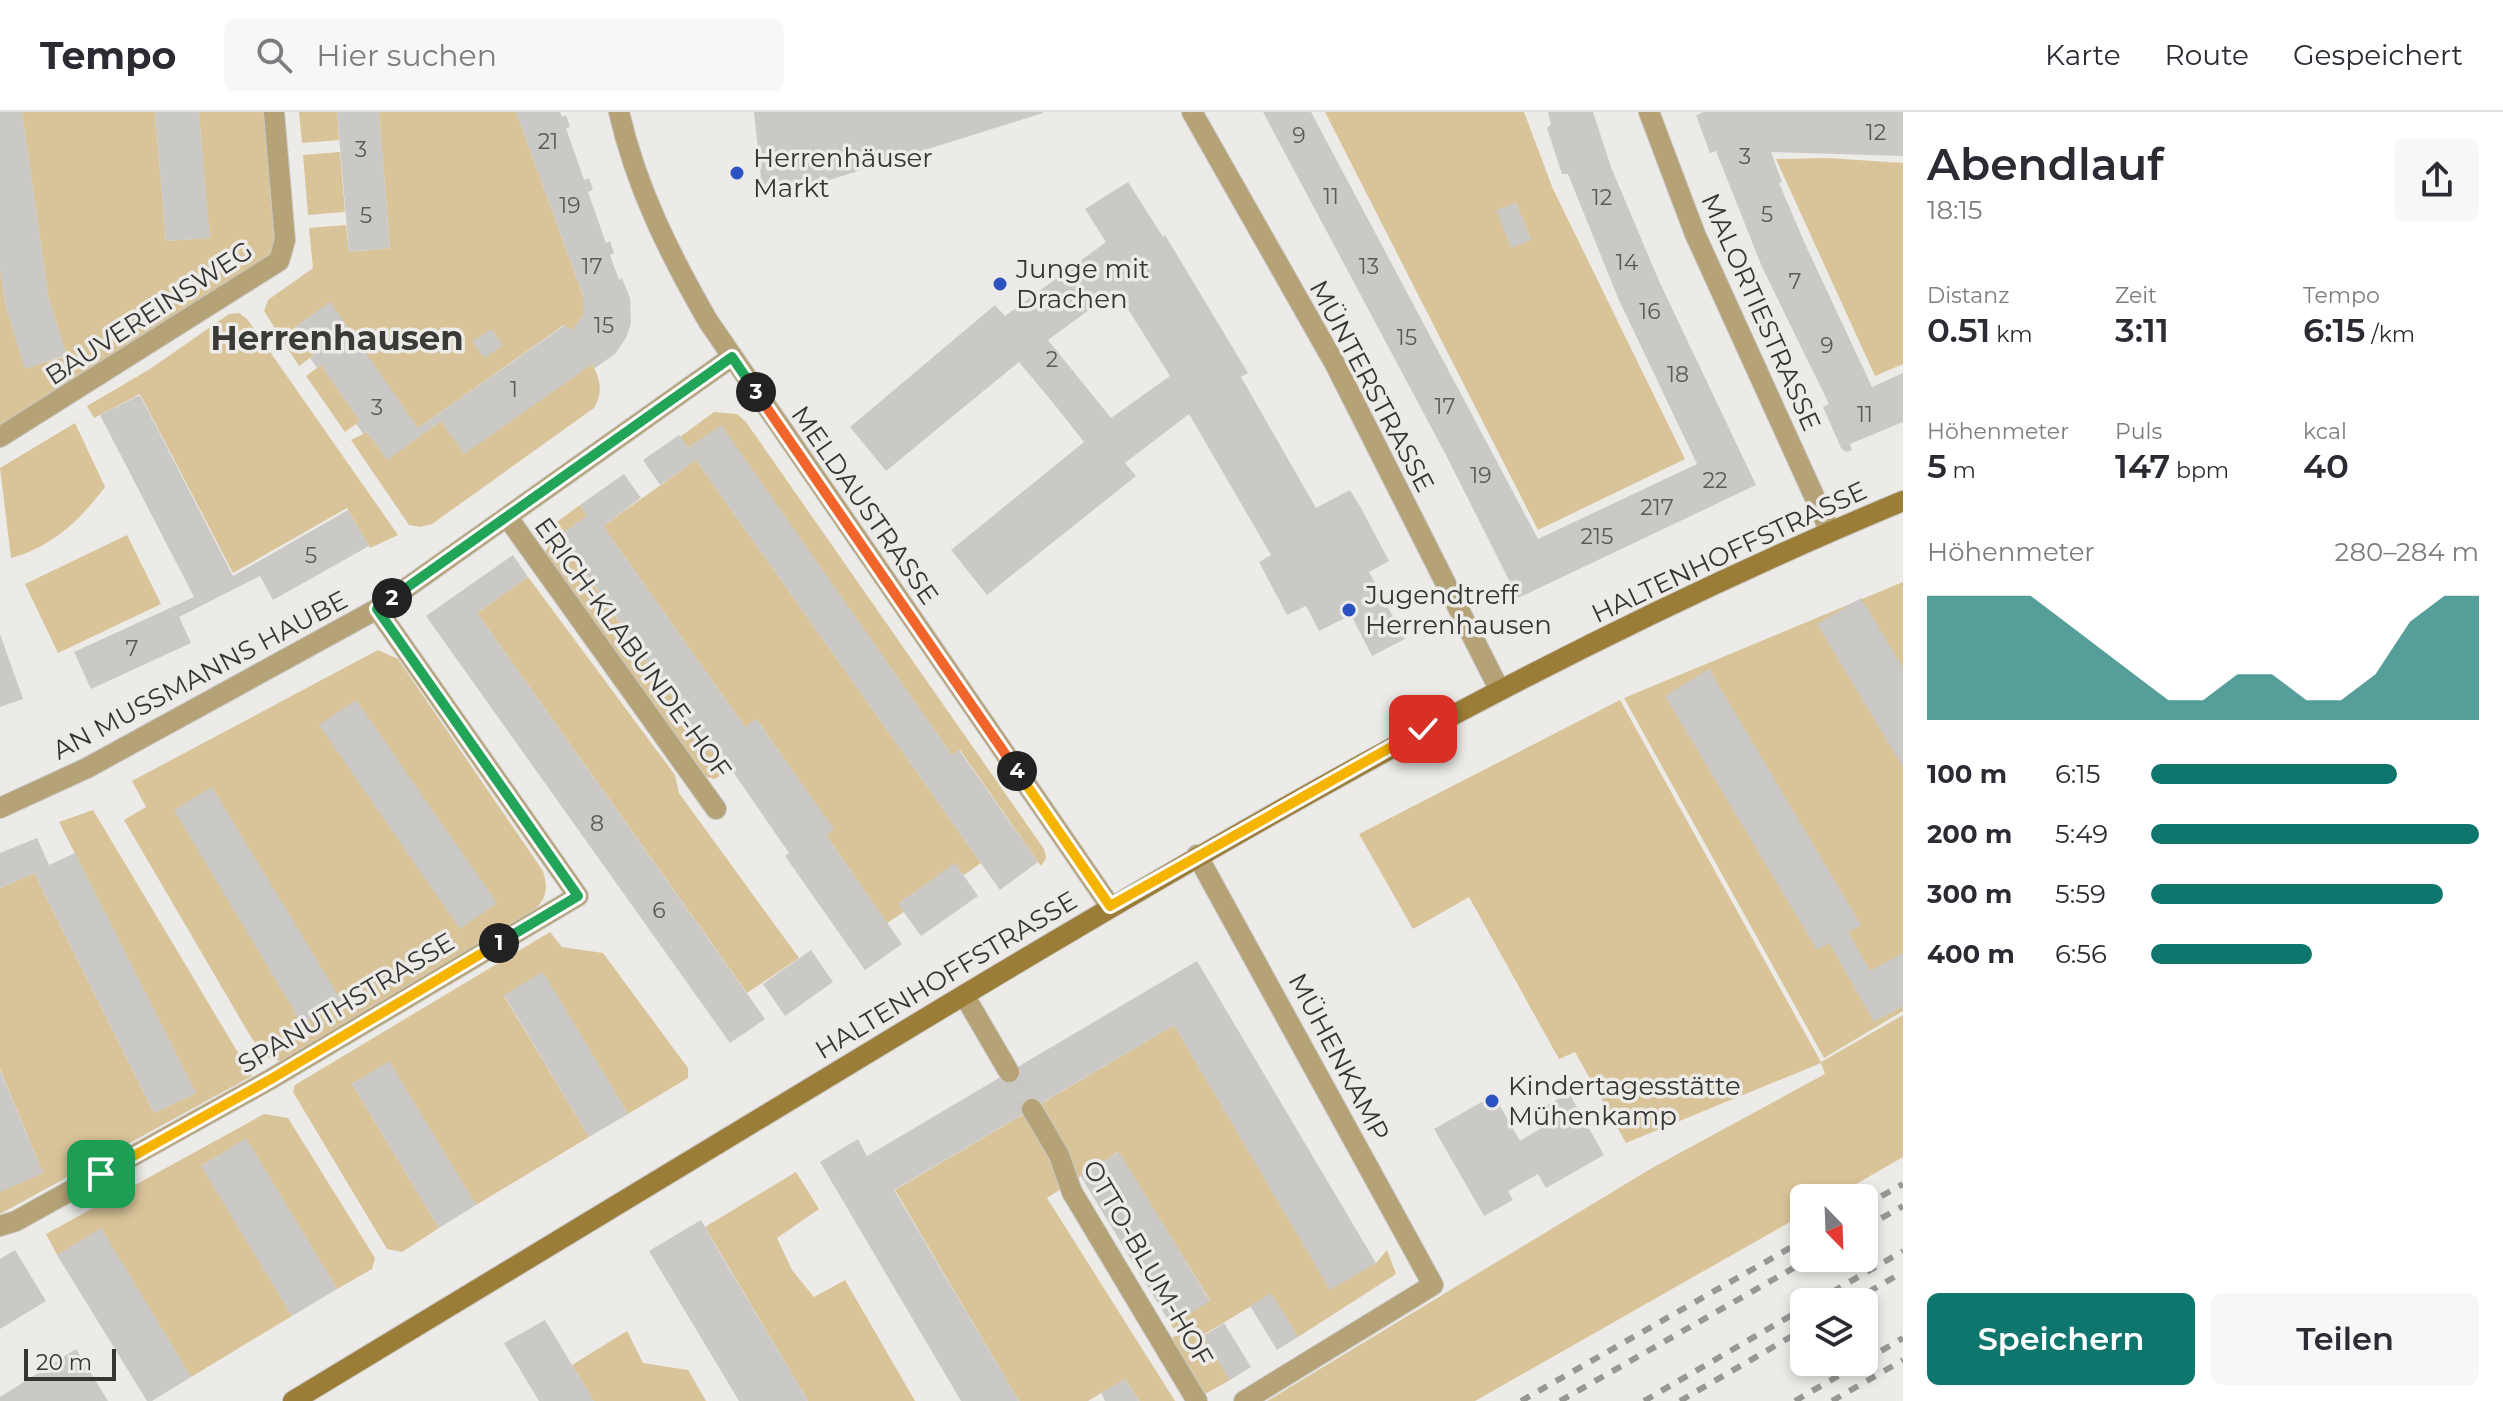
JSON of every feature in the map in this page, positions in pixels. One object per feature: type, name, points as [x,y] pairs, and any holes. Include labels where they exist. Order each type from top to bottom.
[{"type":"street","name":"BAUVEREINSWEG","points":[[0,437],[279,261],[285,240],[274,112]]},
{"type":"street","name":"MELDAUSTRASSE","points":[[619,112],[631,162],[675,263],[732,357],[1110,906]]},
{"type":"street","name":"MÜNTERSTRASSE","points":[[1192,112],[1335,364],[1499,689]]},
{"type":"street","name":"MALORTIESTRASSE","points":[[1649,112],[1695,234],[1830,531]]},
{"type":"street","name":"AN MUSSMANNS HAUBE","points":[[0,808],[87,768],[377,609],[732,357]]},
{"type":"street","name":"HALTENHOFFSTRASSE","points":[[293,1401],[1197,855],[1499,689],[1830,531],[1903,501]]},
{"type":"street","name":"ERICH-KLABUNDE-HOF","points":[[508,518],[716,809]]},
{"type":"street","name":"SPANUTHSTRASSE","points":[[8,1223],[271,1079],[578,896],[377,609]]},
{"type":"street","name":"MÜHENKAMP","points":[[1197,855],[1433,1285],[1244,1401]]},
{"type":"street","points":[[964,995],[1009,1072]]},
{"type":"street","name":"OTTO-BLUM-HOF","points":[[1032,1109],[1059,1155],[1072,1192],[1197,1401]]},
{"type":"shaded area","points":[[22,112],[155,112],[166,241],[209,238],[199,112],[274,112],[284,251],[0,436],[0,268],[6,307],[25,368],[67,356],[49,300]]},
{"type":"shaded area","points":[[299,112],[337,112],[339,140],[302,143]]},
{"type":"shaded area","points":[[379,112],[516,112],[585,301],[584,314],[572,331],[564,325],[418,428],[329,303],[295,327],[314,355],[299,366],[264,311],[268,300],[313,268],[309,228],[346,225],[349,252],[390,248]]},
{"type":"shaded area","points":[[1325,112],[1524,112],[1553,189],[1685,459],[1538,530]],"holes":[[[1516,203],[1531,240],[1511,247],[1497,210]]]},
{"type":"shaded area","points":[[340,152],[345,212],[308,215],[303,155]]},
{"type":"shaded area","points":[[1828,158],[1903,163],[1903,364],[1875,376],[1776,159]]},
{"type":"shaded area","points":[[239,313],[247,319],[398,535],[370,548],[347,508],[233,573],[140,394],[94,418],[87,406],[150,369],[229,314]]},
{"type":"shaded area","points":[[592,364],[600,386],[594,408],[432,524],[420,527],[409,525],[351,440],[367,432],[387,459],[441,421],[464,453]]},
{"type":"shaded area","points":[[321,365],[360,421],[345,432],[306,376]]},
{"type":"shaded area","points":[[714,412],[737,414],[746,422],[1044,849],[1046,858],[1041,866],[960,750],[952,755],[721,426],[688,448],[680,437]]},
{"type":"shaded area","points":[[75,423],[105,487],[64,531],[39,547],[11,558],[0,468]]},
{"type":"shaded area","points":[[696,460],[981,863],[964,875],[955,864],[899,903],[904,912],[887,923],[826,835],[833,829],[757,720],[745,727],[603,526]]},
{"type":"shaded area","points":[[580,505],[587,516],[559,536],[711,752],[716,748],[731,769],[715,779],[703,776],[542,555],[548,548],[543,532]]},
{"type":"shaded area","points":[[127,535],[161,604],[58,653],[25,584]]},
{"type":"shaded area","points":[[528,577],[675,775],[679,793],[799,958],[747,993],[477,613]]},
{"type":"shaded area","points":[[1903,582],[1903,1011],[1824,1058],[1624,698]]},
{"type":"shaded area","points":[[378,650],[398,659],[543,871],[545,895],[530,914],[281,1061],[268,1058],[252,1039],[124,820],[146,807],[132,781]]},
{"type":"shaded area","points":[[1620,700],[1821,1062],[1903,1015],[1903,1157],[1856,1184],[1790,1184],[1790,1222],[1475,1401],[1267,1401],[1652,1168],[1825,1074],[1821,1063],[1626,1143],[1575,1052],[1559,1059],[1469,897],[1413,929],[1359,834]]},
{"type":"shaded area","points":[[93,810],[252,1076],[0,1214],[0,1190],[43,1173],[0,1069],[0,888],[34,873],[154,1113],[196,1093],[59,822]]},
{"type":"shaded area","points":[[550,932],[562,947],[603,953],[688,1068],[688,1078],[628,1114],[543,973],[504,996],[589,1137],[476,1205],[389,1062],[352,1084],[439,1228],[402,1252],[387,1249],[293,1092],[295,1085]]},
{"type":"shaded area","points":[[1174,1025],[1330,1289],[1376,1263],[1387,1250],[1396,1274],[1298,1337],[1271,1294],[1203,1335],[1230,1380],[1205,1394],[1172,1338],[1178,1334],[1171,1325],[1210,1300],[1118,1152],[1047,1198],[1175,1401],[1139,1401],[1125,1379],[1088,1401],[1019,1401],[895,1190]]},
{"type":"shaded area","points":[[264,1114],[288,1118],[375,1258],[372,1269],[337,1289],[246,1139],[202,1165],[292,1316],[191,1377],[101,1229],[57,1255],[46,1234]]},
{"type":"shaded area","points":[[796,1172],[819,1209],[777,1238],[792,1270],[814,1297],[845,1280],[915,1401],[808,1401],[705,1227]]},
{"type":"shaded area","points":[[627,1331],[643,1363],[688,1370],[706,1401],[594,1401],[572,1365]]},
{"type":"building","points":[[0,112],[22,112],[49,300],[67,355],[25,369],[6,307],[0,268]]},
{"type":"building","points":[[155,112],[199,112],[210,238],[166,241]]},
{"type":"building","points":[[337,112],[379,112],[390,248],[349,252]]},
{"type":"building","points":[[516,112],[560,112],[562,117],[566,115],[570,127],[566,128],[584,180],[589,178],[593,190],[588,192],[606,243],[610,241],[614,253],[610,255],[630,298],[631,323],[626,338],[615,354],[595,368],[592,364],[464,454],[441,421],[387,460],[367,432],[363,434],[356,424],[360,421],[321,365],[317,368],[310,358],[314,355],[295,327],[330,302],[418,428],[565,325],[572,331],[584,314],[583,295]]},
{"type":"building","points":[[754,112],[1043,113],[807,187],[762,188]]},
{"type":"building","points":[[1263,112],[1311,112],[1538,539],[1697,464],[1618,298],[1568,174],[1562,174],[1547,128],[1551,124],[1548,112],[1593,112],[1611,167],[1659,281],[1756,485],[1518,598],[1447,457]]},
{"type":"building","points":[[1704,112],[1903,112],[1903,156],[1771,152],[1782,182],[1779,183],[1806,246],[1872,387],[1903,373],[1903,422],[1850,444],[1852,450],[1846,452],[1841,448],[1823,407],[1829,404],[1762,267],[1716,151],[1710,153],[1696,115]]},
{"type":"building","points":[[1128,182],[1163,237],[1165,235],[1248,373],[1241,377],[1316,508],[1350,490],[1361,508],[1389,561],[1369,572],[1405,639],[1372,656],[1351,615],[1319,631],[1306,606],[1287,615],[1259,562],[1271,555],[1189,414],[1125,463],[1136,476],[987,595],[951,550],[1084,442],[1054,404],[1019,362],[886,471],[850,427],[995,305],[1005,316],[1106,242],[1085,209]],"holes":[[[1116,290],[1170,376],[1111,418],[1048,340]]]},
{"type":"building","points":[[1516,203],[1531,240],[1511,248],[1496,210]]},
{"type":"building","points":[[492,329],[503,346],[484,358],[472,341]]},
{"type":"building","points":[[140,395],[233,576],[348,510],[369,546],[273,600],[260,576],[179,617],[191,643],[91,689],[74,652],[194,597],[100,415]]},
{"type":"building","points":[[721,425],[952,755],[959,750],[1038,862],[1000,890],[696,460],[660,485],[643,460],[679,435],[688,448]]},
{"type":"building","points":[[624,474],[641,498],[603,526],[745,727],[756,719],[834,829],[826,835],[902,944],[865,970],[785,856],[789,853],[731,769],[716,748],[711,752],[559,535],[587,516],[580,505]]},
{"type":"building","points":[[513,555],[528,577],[477,613],[765,1019],[730,1043],[426,616]]},
{"type":"building","points":[[1861,598],[1903,668],[1903,767],[1817,624]]},
{"type":"building","points":[[0,634],[23,699],[0,707]]},
{"type":"building","points":[[1709,669],[1861,925],[1848,932],[1870,971],[1903,953],[1903,1006],[1874,1022],[1829,943],[1817,950],[1665,696]]},
{"type":"building","points":[[356,700],[497,903],[460,929],[319,725]]},
{"type":"building","points":[[212,787],[341,1000],[302,1024],[174,810]]},
{"type":"building","points":[[37,838],[49,865],[75,853],[196,1093],[154,1113],[34,873],[0,888],[0,853]]},
{"type":"building","points":[[955,863],[978,896],[921,936],[898,904]]},
{"type":"building","points":[[811,950],[833,982],[785,1016],[763,984]]},
{"type":"building","points":[[1197,961],[1376,1263],[1330,1290],[1174,1025],[894,1190],[1019,1401],[961,1401],[820,1162],[858,1139],[867,1156]]},
{"type":"building","points":[[543,972],[628,1114],[589,1137],[504,995]]},
{"type":"building","points":[[389,1061],[476,1205],[439,1228],[352,1084]]},
{"type":"building","points":[[0,1070],[43,1173],[0,1192]]},
{"type":"building","points":[[1569,1093],[1604,1155],[1546,1188],[1538,1174],[1508,1191],[1513,1200],[1484,1216],[1434,1129],[1494,1095],[1520,1141],[1548,1124],[1540,1109]]},
{"type":"building","points":[[246,1138],[337,1289],[292,1316],[201,1166]]},
{"type":"building","points":[[1119,1152],[1210,1301],[1171,1325],[1080,1175]]},
{"type":"building","points":[[701,1220],[808,1401],[739,1401],[649,1251]]},
{"type":"building","points":[[101,1228],[191,1377],[152,1401],[147,1401],[57,1255]]},
{"type":"building","points":[[15,1250],[46,1301],[0,1329],[0,1259]]},
{"type":"building","points":[[1271,1293],[1298,1337],[1277,1350],[1250,1306]]},
{"type":"building","points":[[545,1320],[594,1401],[539,1401],[504,1343]]},
{"type":"building","points":[[1224,1323],[1251,1367],[1230,1380],[1203,1336]]},
{"type":"building","points":[[76,1349],[108,1401],[0,1401],[0,1397]]},
{"type":"building","points":[[1125,1379],[1139,1401],[1105,1401],[1101,1393]]},
{"type":"tunnel","points":[[1009,1072],[1032,1109]]},
{"type":"railway","points":[[1878,1198],[1903,1184]]},
{"type":"railway","points":[[1878,1220],[1903,1206]]},
{"type":"railway","points":[[1521,1401],[1790,1248]]},
{"type":"railway","points":[[1839,1288],[1903,1251]]},
{"type":"railway","points":[[1560,1401],[1790,1270]]},
{"type":"railway","points":[[1875,1288],[1903,1272]]},
{"type":"railway","points":[[1644,1401],[1790,1316]]},
{"type":"railway","points":[[1680,1401],[1790,1337]]},
{"type":"railway","points":[[1878,1353],[1903,1338]]},
{"type":"railway","points":[[1832,1401],[1903,1360]]},
{"type":"railway","points":[[1795,1401],[1838,1376]]},
{"type":"place","name":"Herrenhäuser Markt","points":[[737,173]]},
{"type":"place","name":"Junge mit Drachen","points":[[1000,284]]},
{"type":"place","name":"Jugendtreff Herrenhausen","points":[[1349,610]]},
{"type":"place","name":"Kindertagesstätte Mühenkamp","points":[[1492,1101]]},
{"type":"district","name":"Herrenhausen","points":[[337,338]]},
{"type":"route","points":[[101,1174],[271,1079],[578,896],[377,609],[732,357],[1110,906],[1423,729]]}]
